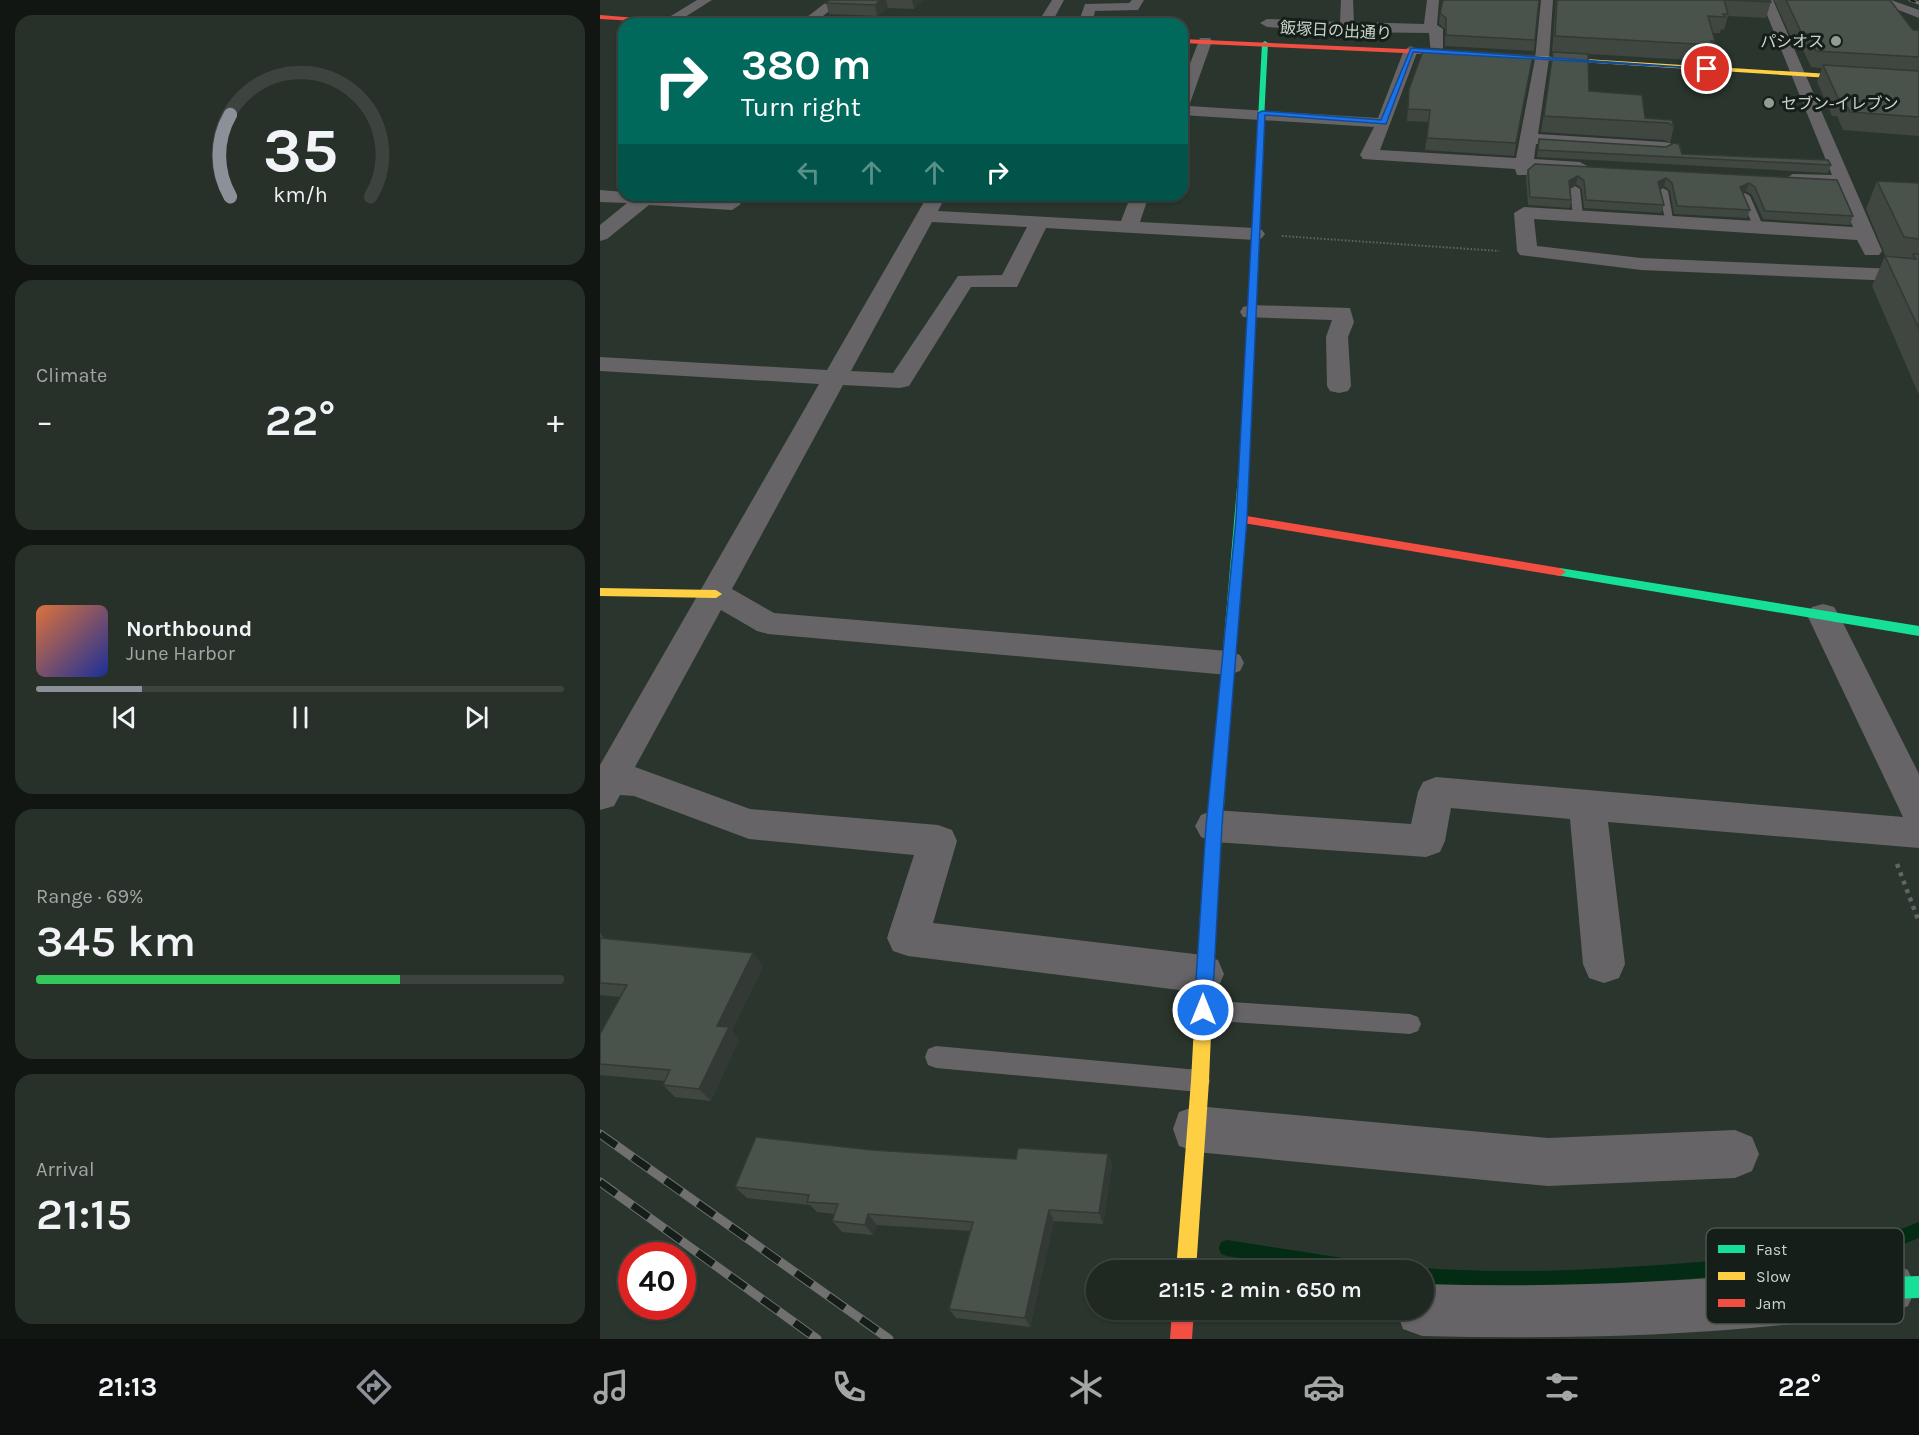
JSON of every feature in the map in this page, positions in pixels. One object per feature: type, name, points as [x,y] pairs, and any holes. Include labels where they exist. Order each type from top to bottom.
[{"type":"street","points":[[675,18],[706,0]]},
{"type":"street","points":[[813,18],[837,0]]},
{"type":"street","points":[[1049,18],[1058,0]]},
{"type":"street","points":[[1087,18],[1090,7],[1133,7],[1138,0]]},
{"type":"street","points":[[1347,0],[1347,27]]},
{"type":"street","points":[[1430,29],[1433,0]]},
{"type":"street","points":[[1524,167],[1542,59],[1547,0]]},
{"type":"street","points":[[1767,0],[1800,74],[1864,234],[1884,274]]},
{"type":"street","points":[[1879,0],[1919,14]]},
{"type":"street","points":[[1187,1260],[1200,1081],[1203,992],[1214,826],[1241,519],[1265,43],[1267,22],[1274,6]]},
{"type":"street","points":[[600,17],[618,18]]},
{"type":"street","points":[[1267,22],[1436,29],[1436,52]]},
{"type":"street","name":"飯塚日の出通り","points":[[1188,41],[1411,50],[1919,81]]},
{"type":"street","points":[[1188,88],[1205,41]]},
{"type":"street","points":[[1411,50],[1384,123],[1369,155],[1524,167],[1595,168]]},
{"type":"street","points":[[1188,110],[1262,113],[1384,123]]},
{"type":"street","points":[[1529,138],[1664,147]]},
{"type":"street","points":[[1773,177],[1844,181]]},
{"type":"street","points":[[600,196],[618,197]]},
{"type":"street","points":[[600,235],[642,201]]},
{"type":"street","points":[[1129,226],[1138,201]]},
{"type":"street","points":[[605,789],[931,206],[1039,222],[1255,234]]},
{"type":"street","points":[[1864,234],[1524,213],[1527,251],[1641,264],[1919,276]]},
{"type":"street","points":[[600,364],[900,381],[965,280],[1009,282],[1039,222]]},
{"type":"street","points":[[1251,312],[1342,313],[1342,322],[1337,337],[1339,386]]},
{"type":"street","points":[[1241,519],[1919,631]]},
{"type":"street","points":[[600,592],[716,594],[768,623],[1228,663]]},
{"type":"street","points":[[1823,615],[1919,811]]},
{"type":"street","points":[[605,789],[637,782],[748,824],[938,841],[908,938],[1203,992]]},
{"type":"street","points":[[1214,826],[1426,841],[1436,792],[1587,806],[1902,827]]},
{"type":"street","points":[[1587,806],[1604,964]]},
{"type":"street","points":[[1196,1129],[1548,1162],[1735,1154]]},
{"type":"street","points":[[1434,1311],[1488,1313],[1651,1310],[1706,1307]]},
{"type":"street","points":[[1181,1337],[1182,1320]]},
{"type":"lane","points":[[1575,189],[1578,216]]},
{"type":"lane","points":[[1663,191],[1671,222]]},
{"type":"lane","points":[[1745,196],[1759,228]]},
{"type":"lane","points":[[1203,992],[1410,1024]]},
{"type":"lane","points":[[936,1057],[1200,1081]]},
{"type":"path","points":[[1255,234],[1527,251]]},
{"type":"path","points":[[1902,827],[1919,922]]},
{"type":"building","points":[[830,0],[881,0],[875,5],[826,3]]},
{"type":"building","points":[[1443,0],[1539,0],[1535,40],[1446,35],[1446,18],[1440,13]]},
{"type":"building","points":[[1557,0],[1724,0],[1728,14],[1723,14],[1725,17],[1708,16],[1715,41],[1711,41],[1713,45],[1555,36]]},
{"type":"building","points":[[1724,0],[1770,0],[1771,2]]},
{"type":"building","points":[[1786,0],[1890,0],[1913,30],[1919,30],[1919,57],[1816,51],[1809,34],[1802,34]]},
{"type":"building","points":[[1424,48],[1533,55],[1516,143],[1427,138],[1430,110],[1408,109],[1409,89]]},
{"type":"building","points":[[1553,52],[1588,54],[1589,91],[1642,95],[1645,118],[1672,120],[1674,126],[1668,123],[1544,116]]},
{"type":"building","points":[[1823,65],[1919,71],[1919,117],[1850,112],[1843,99],[1838,98]]},
{"type":"building","points":[[1539,139],[1666,147],[1674,143],[1679,144],[1682,154],[1828,160],[1831,165],[1538,150]]},
{"type":"building","points":[[1535,164],[1837,180],[1853,216],[1765,211],[1755,187],[1749,183],[1740,187],[1750,210],[1677,206],[1672,183],[1666,178],[1658,182],[1664,205],[1586,200],[1584,181],[1578,176],[1569,181],[1571,200],[1530,197],[1528,170]]},
{"type":"building","points":[[1877,181],[1919,183],[1919,239],[1904,237]]},
{"type":"building","points":[[1913,254],[1919,254],[1919,329],[1885,256],[1916,259]]},
{"type":"building","points":[[600,938],[753,953],[717,1026],[729,1027],[699,1089],[663,1085],[670,1070],[600,1064],[600,1034],[627,985],[600,983]]},
{"type":"building","points":[[756,1137],[872,1150],[1016,1159],[1018,1148],[1108,1154],[1099,1213],[1049,1210],[1025,1318],[949,1309],[973,1222],[868,1214],[865,1225],[832,1221],[838,1204],[807,1202],[809,1195],[735,1187]]},
{"type":"waterway","points":[[1904,1236],[1919,1230]]},
{"type":"waterway","points":[[1227,1248],[1304,1260]]},
{"type":"waterway","points":[[1434,1277],[1498,1280],[1571,1279],[1706,1269]]},
{"type":"railway","points":[[1910,0],[1919,3]]},
{"type":"railway","points":[[600,1134],[889,1339]]},
{"type":"railway","points":[[600,1182],[817,1339]]},
{"type":"traffic: fast","points":[[1261,120],[1265,43]]},
{"type":"traffic: fast","points":[[1830,76],[1919,81]]},
{"type":"traffic: fast","points":[[1208,916],[1244,464]]},
{"type":"traffic: fast","points":[[1560,572],[1919,631]]},
{"type":"traffic: fast","points":[[1904,1288],[1919,1287]]},
{"type":"traffic: slow","points":[[1471,54],[1830,76]]},
{"type":"traffic: slow","points":[[1244,464],[1261,120]]},
{"type":"traffic: slow","points":[[600,592],[716,594]]},
{"type":"traffic: slow","points":[[1187,1260],[1200,1081],[1208,916]]},
{"type":"traffic: jam","points":[[600,17],[618,18]]},
{"type":"traffic: jam","points":[[1188,41],[1471,54]]},
{"type":"traffic: jam","points":[[1241,519],[1560,572]]},
{"type":"traffic: jam","points":[[1181,1339],[1182,1320]]},
{"type":"place","name":"パシオス","points":[[1836,41]]},
{"type":"place","name":"セブン-イレブン","points":[[1769,103]]},
{"type":"route","points":[[1203,1010],[1203,974],[1214,826],[1241,519],[1262,113],[1384,123],[1411,50],[1707,69]]}]
